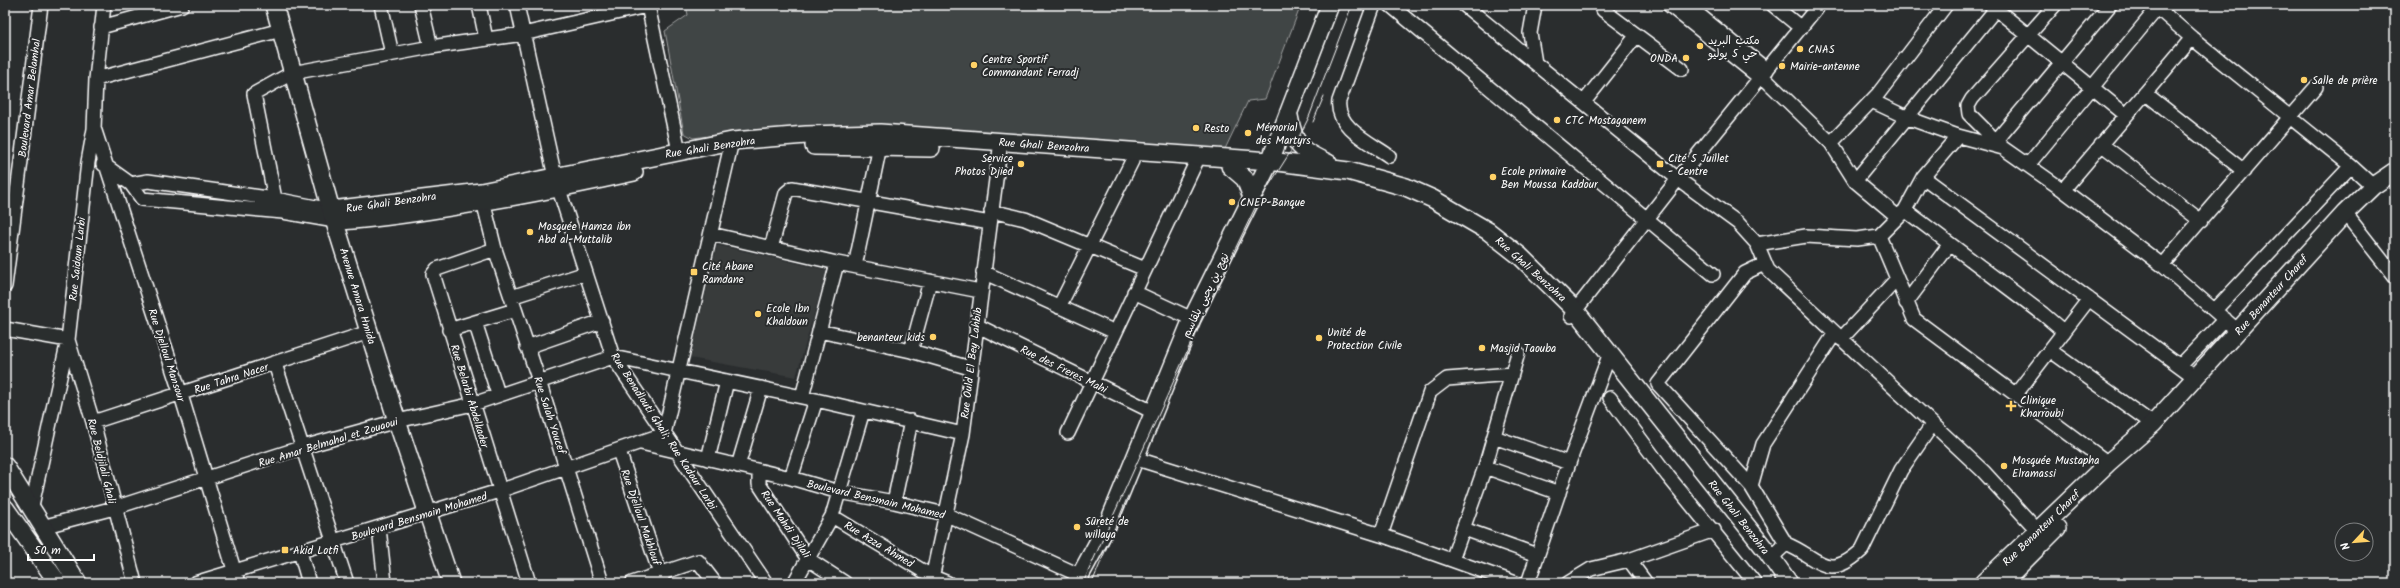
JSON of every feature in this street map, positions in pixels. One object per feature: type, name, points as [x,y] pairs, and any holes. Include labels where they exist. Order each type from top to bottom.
[{"type":"main road","name":"Avenue Amara Hmida","points":[[274,5],[333,216],[397,421],[451,583]]},
{"type":"main road","name":"نهج بن يحيى بلقاسم","points":[[1077,579],[1108,524],[1192,319],[1268,165],[1289,116],[1330,5]]},
{"type":"main road","points":[[1289,116],[1292,135],[1300,147],[1313,156],[1348,171]]},
{"type":"main road","name":"Rue Ghali Benzohra","points":[[557,183],[679,151],[806,134],[880,133],[1132,162],[1197,160],[1230,166],[1268,165],[1354,181],[1432,208],[1490,241],[1573,313]]},
{"type":"main road","name":"Rue Ghali Benzohra","points":[[333,216],[482,197],[557,183],[732,145],[1000,146],[1348,171],[1406,187],[1463,215],[1520,256],[1573,313],[1771,558],[1789,583]]},
{"type":"main road","points":[[1230,166],[1245,179],[1252,197]]},
{"type":"main road","name":"Rue Benanteur Charef","points":[[1983,583],[2108,463],[2153,424],[2346,213],[2373,186],[2395,171]]},
{"type":"main road","name":"Rue Ghali Benzohra","points":[[1608,357],[1777,583]]},
{"type":"main road","name":"Rue Benanteur Charef","points":[[2002,583],[2134,452],[2153,424]]},
{"type":"main road","points":[[5,466],[31,510],[78,583]]},
{"type":"main road","points":[[5,508],[58,583]]},
{"type":"street","name":"Boulevard Amar Belamhal","points":[[5,286],[41,5]]},
{"type":"street","name":"Rue Saidoun Larbi","points":[[31,510],[68,340],[88,162],[94,129],[96,79],[104,5]]},
{"type":"street","points":[[101,27],[182,5]]},
{"type":"street","points":[[381,5],[392,54]]},
{"type":"street","points":[[422,5],[431,47]]},
{"type":"street","points":[[479,5],[486,39]]},
{"type":"street","name":"Rue Benadlouti Ghali; Rue Kadour Larbi","points":[[517,5],[557,183],[613,357],[766,583]]},
{"type":"street","points":[[275,198],[254,94],[292,73],[431,47],[523,34],[650,5],[679,151]]},
{"type":"street","points":[[1374,5],[1339,101],[1339,110],[1347,125],[1389,156]]},
{"type":"street","points":[[1390,5],[1713,274]]},
{"type":"street","points":[[1464,5],[1678,179],[1738,224],[1757,244],[1764,264],[1768,270],[1932,425],[1983,471],[2038,531]]},
{"type":"street","points":[[1535,5],[1530,33],[1535,63]]},
{"type":"street","points":[[1669,5],[1763,75]]},
{"type":"street","points":[[1686,5],[1763,75],[1831,143],[1855,181],[1901,213],[1950,244],[2043,314],[2064,332]]},
{"type":"street","points":[[1773,5],[1801,28]]},
{"type":"street","points":[[1573,313],[1678,179],[1819,5]]},
{"type":"street","points":[[1831,143],[1872,100],[1946,5]]},
{"type":"street","points":[[2055,5],[2029,37],[1972,99],[1968,106],[1969,114],[1999,144],[2162,265],[2238,331]]},
{"type":"street","points":[[1999,144],[2061,62],[2110,5]]},
{"type":"street","points":[[1855,181],[1908,118],[1995,6],[2029,37],[2126,115]]},
{"type":"street","points":[[2028,165],[2157,6],[2192,38],[2351,166],[2373,186]]},
{"type":"street","points":[[1603,10],[1682,69]]},
{"type":"street","points":[[96,79],[281,30]]},
{"type":"street","points":[[1584,102],[1637,35]]},
{"type":"street","points":[[2062,190],[2192,38]]},
{"type":"street","points":[[2162,265],[2316,87]]},
{"type":"street","points":[[2145,93],[2244,171]]},
{"type":"street","points":[[1872,100],[1908,118],[1958,136],[1999,144]]},
{"type":"street","name":"Rue Djelloul Mansour","points":[[94,129],[181,395],[236,578]]},
{"type":"street","points":[[1757,244],[1806,236],[1857,240],[1879,236],[1901,213],[1922,177],[1958,136]]},
{"type":"street","points":[[2101,144],[2201,220]]},
{"type":"street","points":[[664,434],[732,145]]},
{"type":"street","points":[[855,266],[880,146]]},
{"type":"street","name":"Rue Ould El Bey Lahbib","points":[[932,580],[963,434],[970,368],[1000,146]]},
{"type":"street","points":[[1068,433],[1197,160]]},
{"type":"street","points":[[88,162],[106,166]]},
{"type":"street","points":[[1059,307],[1132,162]]},
{"type":"street","name":"Rue Ghali Benzohra","points":[[106,166],[131,184],[142,199],[333,216]]},
{"type":"street","points":[[2215,310],[2351,166]]},
{"type":"street","points":[[1922,177],[2196,378]]},
{"type":"street","name":"Rue Ghali Benzohra","points":[[131,184],[148,180],[275,198],[333,216]]},
{"type":"street","points":[[771,248],[788,189],[990,217],[1025,218],[1145,270]]},
{"type":"street","name":"Rue Salah Youcef","points":[[482,197],[495,249],[539,381],[602,583]]},
{"type":"street","points":[[2346,213],[2395,277]]},
{"type":"street","points":[[711,234],[837,263],[980,291]]},
{"type":"street","points":[[1879,236],[1914,319],[2108,463]]},
{"type":"street","points":[[1906,302],[1950,244]]},
{"type":"street","name":"Rue Belarbi Abdelkader","points":[[495,249],[434,271],[433,274],[499,491],[529,583]]},
{"type":"street","points":[[802,397],[837,263]]},
{"type":"street","points":[[1764,264],[1745,273],[1658,384],[1751,486],[1786,544],[1817,563],[1828,566],[1842,566],[1852,560],[1862,550],[1901,470],[1932,425]]},
{"type":"street","points":[[983,272],[1115,332]]},
{"type":"street","points":[[511,297],[586,273]]},
{"type":"street","points":[[1751,486],[1763,444],[1838,336],[1897,279]]},
{"type":"street","points":[[911,350],[930,281]]},
{"type":"street","points":[[1134,292],[1192,319]]},
{"type":"street","points":[[2016,394],[2090,299]]},
{"type":"street","points":[[449,330],[515,310]]},
{"type":"street","points":[[2180,366],[2225,319]]},
{"type":"street","points":[[528,347],[602,321]]},
{"type":"street","points":[[475,322],[498,394]]},
{"type":"street","name":"Rue des Freres Mahi","points":[[976,325],[1153,412]]},
{"type":"street","points":[[5,329],[68,340]]},
{"type":"street","points":[[819,331],[911,350],[970,368]]},
{"type":"street","name":"Rue Tahra Nacer","points":[[93,422],[181,395],[369,332]]},
{"type":"street","name":"Rue Beldjilali Ghali","points":[[68,340],[93,422],[114,508],[135,583]]},
{"type":"street","points":[[2051,351],[2153,424]]},
{"type":"street","points":[[1452,560],[1485,467],[1518,352]]},
{"type":"street","points":[[613,357],[680,370],[911,421],[963,434]]},
{"type":"street","name":"Rue Amar Belmahal et Zouaoui","points":[[42,527],[114,508],[206,480],[303,447],[397,421],[473,404],[498,394],[613,357]]},
{"type":"street","points":[[1528,583],[1558,493],[1608,357]]},
{"type":"street","points":[[275,364],[335,541],[347,583]]},
{"type":"street","points":[[1381,535],[1430,392],[1447,379],[1512,374]]},
{"type":"street","points":[[708,459],[726,381]]},
{"type":"street","points":[[738,466],[761,388]]},
{"type":"street","points":[[1610,398],[1668,476],[1714,530],[1755,583]]},
{"type":"street","points":[[791,478],[816,400]]},
{"type":"street","points":[[794,583],[832,516],[863,411]]},
{"type":"street","points":[[894,502],[911,421]]},
{"type":"street","name":"Boulevard Bensmain Mohamed","points":[[195,583],[236,578],[300,552],[499,491],[566,467],[619,451],[664,434]]},
{"type":"street","points":[[1494,437],[1569,463]]},
{"type":"street","name":"Boulevard Bensmain Mohamed","points":[[641,443],[791,478],[839,492],[894,502],[945,514],[1077,579]]},
{"type":"street","name":"Rue Djelloul Makhlouf","points":[[619,451],[662,578]]},
{"type":"street","points":[[1134,458],[1381,535],[1516,583]]},
{"type":"street","points":[[1485,467],[1558,493]]},
{"type":"street","name":"Rue Mahdi Djilali","points":[[759,471],[759,484],[808,559],[845,583]]},
{"type":"street","name":"Rue Azza Ahmed","points":[[832,516],[932,580],[948,583]]},
{"type":"street","points":[[379,528],[382,582]]},
{"type":"street","points":[[1464,528],[1537,555]]},
{"type":"street","points":[[1572,582],[1591,568],[1628,560],[1714,530]]},
{"type":"street","points":[[1771,558],[1786,544]]},
{"type":"street","points":[[300,552],[309,583]]},
{"type":"street","points":[[1628,560],[1646,583]]},
{"type":"street","points":[[632,583],[662,578],[698,561],[715,583]]},
{"type":"shaded area","name":"Centre Sportif Commandant Ferradj","points":[[686,5],[1301,5],[1265,99],[1248,101],[1225,149],[846,125],[754,130],[693,138],[684,133],[665,31],[688,15]]},
{"type":"shaded area","name":"Ecole Ibn Khaldoun","points":[[717,245],[827,270],[796,377],[690,358]]},
{"type":"tram line","points":[[1083,583],[1207,307],[1256,206],[1296,143],[1309,117],[1352,5]]},
{"type":"tram line","points":[[1313,122],[1324,96]]},
{"type":"tram line","points":[[1092,583],[1128,496]]},
{"type":"place","name":"مكتب البريد حي 5 يوليو","points":[[1700,46]]},
{"type":"place","name":"CNAS","points":[[1800,49]]},
{"type":"place","name":"ONDA","points":[[1686,58]]},
{"type":"place","name":"Centre Sportif Commandant Ferradj","points":[[974,65]]},
{"type":"place","name":"Mairie-antenne","points":[[1782,66]]},
{"type":"place","name":"Salle de prière","points":[[2304,80]]},
{"type":"place","name":"CTC Mostaganem","points":[[1557,120]]},
{"type":"place","name":"Resto","points":[[1196,128]]},
{"type":"place","name":"Mémorial des Martyrs","points":[[1248,133]]},
{"type":"place","name":"Service Photos Djied","points":[[1021,164]]},
{"type":"place","name":"Cité 5 Juillet - Centre","points":[[1660,164]]},
{"type":"place","name":"Ecole primaire Ben Moussa Kaddour","points":[[1493,177]]},
{"type":"place","name":"CNEP-Banque","points":[[1232,202]]},
{"type":"place","name":"Mosquée Hamza ibn Abd al-Muttalib","points":[[530,232]]},
{"type":"place","name":"Cité Abane Ramdane","points":[[694,272]]},
{"type":"place","name":"Ecole Ibn Khaldoun","points":[[758,314]]},
{"type":"place","name":"benanteur kids","points":[[933,337]]},
{"type":"place","name":"Unité de Protection Civile","points":[[1319,338]]},
{"type":"place","name":"Masjid Taouba","points":[[1482,348]]},
{"type":"place","name":"Clinique Kharroubi","points":[[2011,406]]},
{"type":"place","name":"Mosquée Mustapha Elramassi","points":[[2004,466]]},
{"type":"place","name":"Sûreté de willaya","points":[[1077,527]]},
{"type":"place","name":"Akid Lotfi","points":[[285,550]]}]
